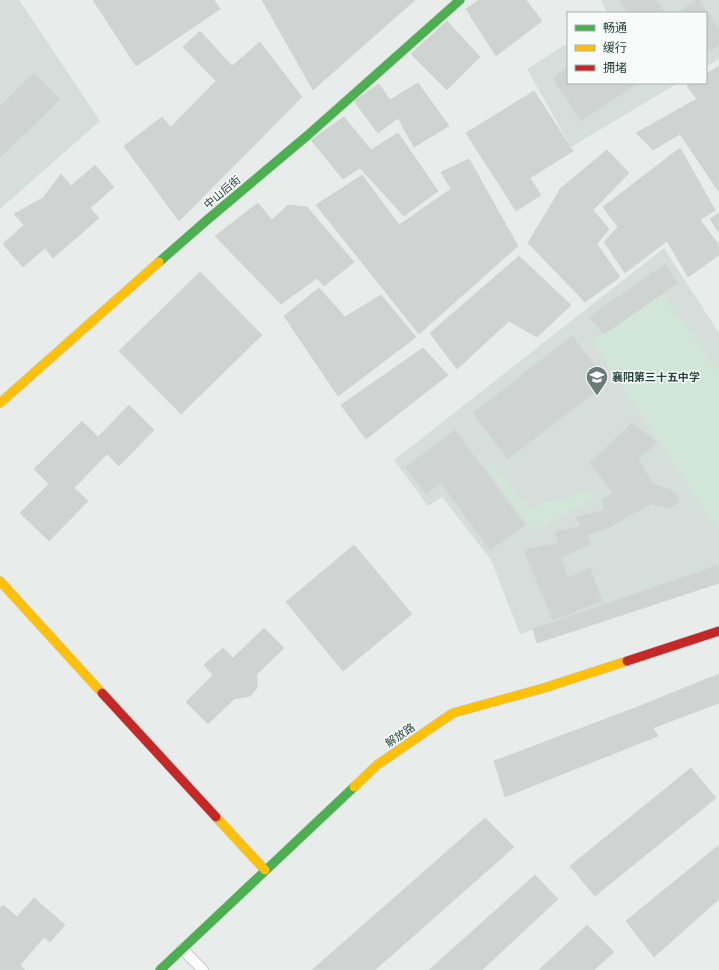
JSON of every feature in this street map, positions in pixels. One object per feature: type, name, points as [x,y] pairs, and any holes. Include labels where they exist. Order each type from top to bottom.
[{"type":"street","name":"中山后街","points":[[0,403],[207,220],[308,136],[460,0]]},
{"type":"street","points":[[0,581],[265,870]]},
{"type":"street","name":"解放路","points":[[160,970],[377,764],[453,713],[544,688],[719,631]]},
{"type":"lane","points":[[182,949],[203,970]]},
{"type":"shaded area","points":[[0,0],[19,0],[100,121],[0,209]]},
{"type":"shaded area","points":[[601,0],[719,0],[719,59],[707,65],[707,12],[607,12]]},
{"type":"shaded area","points":[[567,44],[567,84],[676,84],[571,147],[527,69]]},
{"type":"shaded area","name":"襄阳第三十五中学","points":[[664,248],[719,333],[719,566],[520,634],[491,560],[442,497],[428,506],[394,460]]},
{"type":"green space","points":[[662,293],[719,373],[719,530],[592,341]]},
{"type":"green space","points":[[492,463],[530,511],[544,502],[561,501],[578,494],[592,491],[596,497],[534,531],[486,467]]},
{"type":"building","points":[[93,0],[214,0],[220,9],[136,66]]},
{"type":"building","points":[[262,0],[415,0],[313,90]]},
{"type":"building","points":[[479,0],[526,0],[542,21],[496,56],[466,9]]},
{"type":"building","points":[[619,0],[656,0],[664,12],[627,12]]},
{"type":"building","points":[[696,0],[699,0],[707,12],[678,12]]},
{"type":"building","points":[[707,12],[719,30],[719,45],[707,52]]},
{"type":"building","points":[[447,21],[480,57],[447,90],[411,54]]},
{"type":"building","points":[[200,31],[232,66],[260,42],[302,97],[179,221],[124,146],[162,117],[171,127],[216,81],[183,47]]},
{"type":"building","points":[[719,66],[719,192],[680,134],[653,150],[636,133],[697,99],[687,86],[690,84],[707,84],[707,73]]},
{"type":"building","points":[[567,68],[567,84],[636,84],[581,121],[553,78]]},
{"type":"building","points":[[34,73],[60,99],[0,158],[0,106]]},
{"type":"building","points":[[418,83],[449,126],[414,147],[398,118],[378,133],[354,101],[379,84],[390,100]]},
{"type":"building","points":[[534,91],[573,151],[530,178],[541,195],[516,211],[466,133]]},
{"type":"building","points":[[344,117],[371,150],[398,133],[438,191],[404,216],[360,168],[343,179],[311,140]]},
{"type":"building","points":[[680,148],[715,210],[700,220],[719,245],[719,255],[688,277],[667,241],[625,273],[604,242],[618,227],[603,207]]},
{"type":"building","points":[[607,150],[629,173],[593,210],[609,229],[597,244],[620,277],[585,302],[528,243],[561,188]]},
{"type":"building","points":[[469,159],[518,246],[419,334],[316,205],[362,175],[399,225],[451,189],[441,172]]},
{"type":"building","points":[[95,165],[114,187],[90,208],[99,218],[53,258],[45,248],[23,267],[3,244],[24,225],[14,214],[43,198],[61,174],[71,186]]},
{"type":"building","points":[[258,203],[272,220],[288,205],[307,207],[354,262],[324,286],[317,278],[281,304],[215,236]]},
{"type":"building","points":[[719,213],[719,233],[710,219]]},
{"type":"building","points":[[519,256],[571,305],[537,337],[509,321],[457,369],[430,333]]},
{"type":"building","points":[[665,264],[678,283],[604,334],[589,317]]},
{"type":"building","points":[[200,272],[262,335],[181,414],[119,351]]},
{"type":"building","points":[[319,288],[345,317],[381,295],[416,337],[338,396],[284,316]]},
{"type":"building","points":[[572,336],[596,367],[591,372],[602,387],[508,459],[473,413]]},
{"type":"building","points":[[423,348],[448,375],[366,439],[341,405]]},
{"type":"building","points":[[129,405],[154,430],[119,466],[107,454],[74,488],[88,501],[49,541],[20,513],[49,484],[34,469],[82,421],[98,437]]},
{"type":"building","points":[[632,423],[657,442],[638,460],[653,484],[674,491],[680,502],[669,508],[650,504],[612,526],[587,535],[590,544],[561,558],[568,578],[590,568],[602,601],[553,620],[524,550],[558,543],[555,532],[581,526],[576,517],[605,510],[601,500],[613,493],[590,463]]},
{"type":"building","points":[[455,430],[525,525],[490,550],[441,483],[426,494],[405,467]]},
{"type":"building","points":[[354,545],[412,614],[343,671],[286,602]]},
{"type":"building","points":[[719,565],[719,583],[537,643],[533,629]]},
{"type":"building","points":[[264,628],[284,648],[257,674],[257,688],[250,696],[234,699],[208,724],[186,702],[213,675],[204,665],[223,648],[233,658]]},
{"type":"building","points":[[719,674],[719,703],[653,728],[635,708]]},
{"type":"building","points":[[635,708],[653,728],[658,736],[505,797],[494,761]]},
{"type":"building","points":[[691,768],[716,798],[595,896],[570,866]]},
{"type":"building","points":[[485,818],[514,847],[375,970],[312,970]]},
{"type":"building","points":[[719,845],[719,899],[654,957],[626,921]]},
{"type":"building","points":[[535,875],[558,899],[482,970],[429,970]]},
{"type":"building","points":[[34,898],[65,925],[50,942],[44,937],[20,965],[25,970],[0,970],[0,908],[3,905],[17,917]]},
{"type":"building","points":[[587,925],[614,952],[594,970],[539,970]]},
{"type":"traffic: fast","points":[[159,262],[308,135],[460,0]]},
{"type":"traffic: fast","points":[[160,970],[354,787]]},
{"type":"traffic: slow","points":[[0,403],[159,262]]},
{"type":"traffic: slow","points":[[0,581],[102,693]]},
{"type":"traffic: slow","points":[[354,787],[377,765],[453,713],[544,688],[627,661]]},
{"type":"traffic: slow","points":[[216,817],[265,870]]},
{"type":"traffic: jam","points":[[627,661],[719,631]]},
{"type":"traffic: jam","points":[[102,693],[216,817]]},
{"type":"place","name":"襄阳第三十五中学","points":[[597,396]]}]
